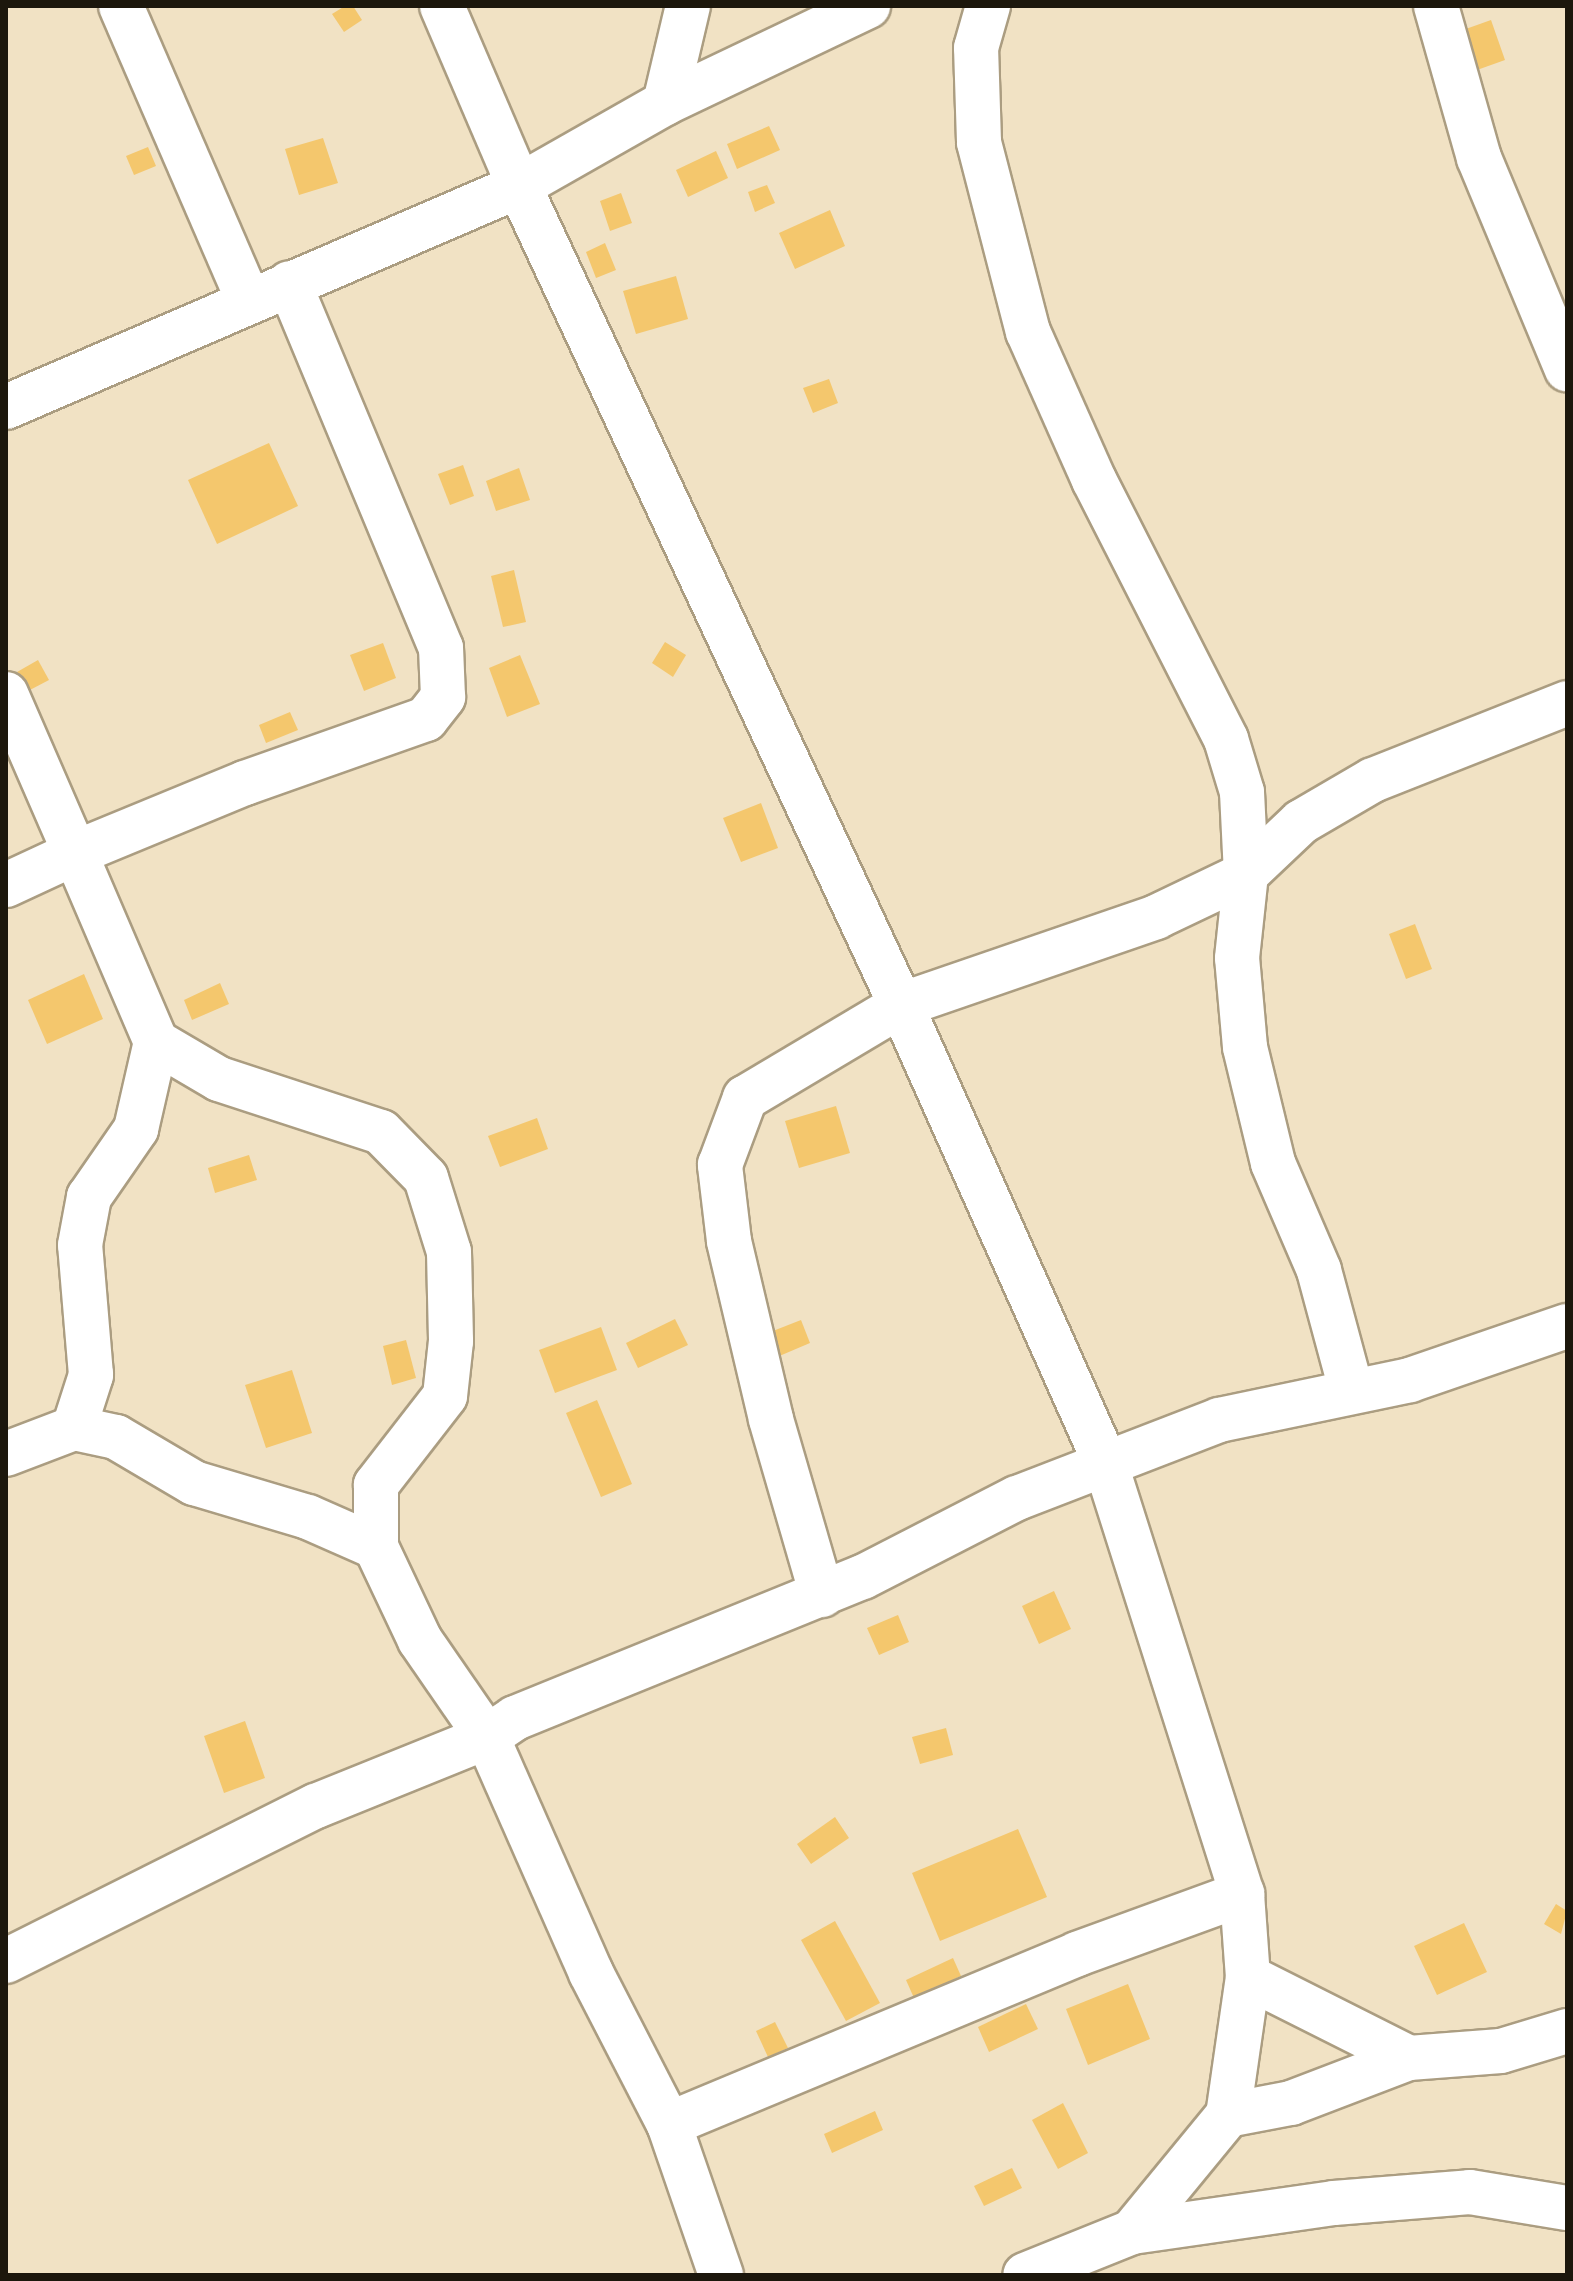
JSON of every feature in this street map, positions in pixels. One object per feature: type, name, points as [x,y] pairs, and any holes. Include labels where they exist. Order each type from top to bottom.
[{"type":"street","points":[[121,6],[249,302]]},
{"type":"street","points":[[442,6],[519,186],[901,1005],[1105,1462],[1242,1894],[1248,1977],[1228,2115],[1132,2232]]},
{"type":"street","points":[[665,103],[688,6]]},
{"type":"street","points":[[6,407],[519,186],[665,103],[868,6]]},
{"type":"street","points":[[988,6],[976,48],[979,142],[1028,332],[1094,480],[1226,739],[1242,792],[1246,874],[1237,958],[1245,1047],[1273,1163],[1319,1270],[1351,1389]]},
{"type":"street","points":[[1436,6],[1479,158],[1567,369]]},
{"type":"street","points":[[6,885],[245,783],[426,719],[443,697],[441,648],[289,283]]},
{"type":"street","points":[[6,694],[156,1042],[136,1129],[89,1197],[80,1245],[91,1375],[74,1428]]},
{"type":"street","points":[[822,1595],[732,1255],[720,1165],[745,1098],[901,1005],[1156,917],[1246,874],[1301,822],[1373,780],[1567,703]]},
{"type":"street","points":[[156,1042],[219,1079],[381,1132],[426,1178],[449,1252],[451,1341],[445,1396],[376,1485],[376,1547],[420,1640],[487,1737],[591,1973],[669,2124],[721,2275]]},
{"type":"street","points":[[6,1961],[316,1806],[487,1737],[515,1718],[822,1595],[1017,1498],[1105,1462],[1219,1420],[1351,1389],[1410,1380],[1567,1326]]},
{"type":"street","points":[[6,1454],[74,1428],[116,1437],[194,1483],[308,1517],[376,1547]]},
{"type":"street","points":[[669,2124],[1077,1954],[1242,1894]]},
{"type":"street","points":[[1248,1977],[1409,2058]]},
{"type":"street","points":[[1228,2115],[1291,2103],[1409,2058],[1501,2051],[1567,2031]]},
{"type":"street","points":[[1025,2275],[1132,2232],[1334,2203],[1470,2192],[1567,2208]]},
{"type":"building","points":[[345,6],[353,6],[362,20],[344,32],[332,14]]},
{"type":"building","points":[[1491,20],[1505,60],[1477,70],[1463,30]]},
{"type":"building","points":[[769,126],[780,150],[737,169],[727,144]]},
{"type":"building","points":[[323,138],[338,183],[299,195],[285,149]]},
{"type":"building","points":[[148,147],[156,166],[134,175],[126,156]]},
{"type":"building","points":[[716,151],[728,178],[688,197],[676,170]]},
{"type":"building","points":[[767,185],[775,203],[755,212],[748,192]]},
{"type":"building","points":[[621,193],[632,223],[610,231],[600,201]]},
{"type":"building","points":[[830,210],[845,246],[795,269],[779,233]]},
{"type":"building","points":[[605,243],[616,270],[596,278],[586,252]]},
{"type":"building","points":[[676,276],[688,319],[636,334],[623,291]]},
{"type":"building","points":[[829,379],[838,403],[813,413],[803,388]]},
{"type":"building","points":[[269,443],[298,506],[217,544],[188,480]]},
{"type":"building","points":[[463,465],[474,496],[450,505],[438,474]]},
{"type":"building","points":[[519,468],[530,500],[496,511],[486,481]]},
{"type":"building","points":[[514,570],[526,622],[503,627],[491,576]]},
{"type":"building","points":[[665,642],[686,655],[673,677],[652,663]]},
{"type":"building","points":[[383,643],[396,678],[364,691],[350,655]]},
{"type":"building","points":[[520,655],[540,704],[507,717],[489,668]]},
{"type":"building","points":[[38,660],[49,680],[28,691],[17,672]]},
{"type":"building","points":[[290,712],[298,730],[266,743],[259,725]]},
{"type":"building","points":[[761,803],[778,848],[741,862],[723,818]]},
{"type":"building","points":[[1415,924],[1432,969],[1406,979],[1389,934]]},
{"type":"building","points":[[84,974],[103,1019],[47,1044],[28,1000]]},
{"type":"building","points":[[220,983],[229,1004],[192,1020],[184,1000]]},
{"type":"building","points":[[836,1106],[850,1153],[799,1168],[785,1121]]},
{"type":"building","points":[[537,1118],[548,1149],[500,1167],[488,1136]]},
{"type":"building","points":[[249,1155],[257,1180],[215,1193],[208,1168]]},
{"type":"building","points":[[675,1319],[688,1345],[638,1368],[626,1343]]},
{"type":"building","points":[[801,1320],[810,1343],[770,1360],[760,1336]]},
{"type":"building","points":[[601,1327],[617,1370],[555,1393],[539,1350]]},
{"type":"building","points":[[406,1340],[416,1378],[392,1385],[383,1346]]},
{"type":"building","points":[[292,1370],[312,1433],[266,1448],[245,1385]]},
{"type":"building","points":[[597,1400],[632,1484],[601,1497],[566,1413]]},
{"type":"building","points":[[1054,1591],[1071,1629],[1039,1644],[1022,1606]]},
{"type":"building","points":[[898,1615],[909,1642],[879,1655],[867,1628]]},
{"type":"building","points":[[245,1721],[265,1778],[224,1793],[204,1736]]},
{"type":"building","points":[[946,1728],[953,1755],[920,1764],[912,1737]]},
{"type":"building","points":[[835,1817],[849,1838],[811,1864],[797,1844]]},
{"type":"building","points":[[1018,1829],[1047,1897],[940,1941],[912,1873]]},
{"type":"building","points":[[1556,1904],[1567,1911],[1561,1934],[1544,1924]]},
{"type":"building","points":[[835,1921],[880,2003],[846,2021],[801,1940]]},
{"type":"building","points":[[1464,1923],[1487,1972],[1437,1995],[1414,1946]]},
{"type":"building","points":[[953,1958],[961,1976],[914,1998],[906,1980]]},
{"type":"building","points":[[1128,1984],[1150,2039],[1088,2065],[1066,2009]]},
{"type":"building","points":[[1026,2004],[1038,2029],[989,2052],[978,2027]]},
{"type":"building","points":[[775,2022],[788,2048],[768,2057],[756,2031]]},
{"type":"building","points":[[1063,2103],[1088,2153],[1058,2169],[1032,2120]]},
{"type":"building","points":[[875,2111],[883,2130],[832,2153],[824,2134]]},
{"type":"building","points":[[1012,2168],[1022,2188],[984,2206],[974,2186]]}]
